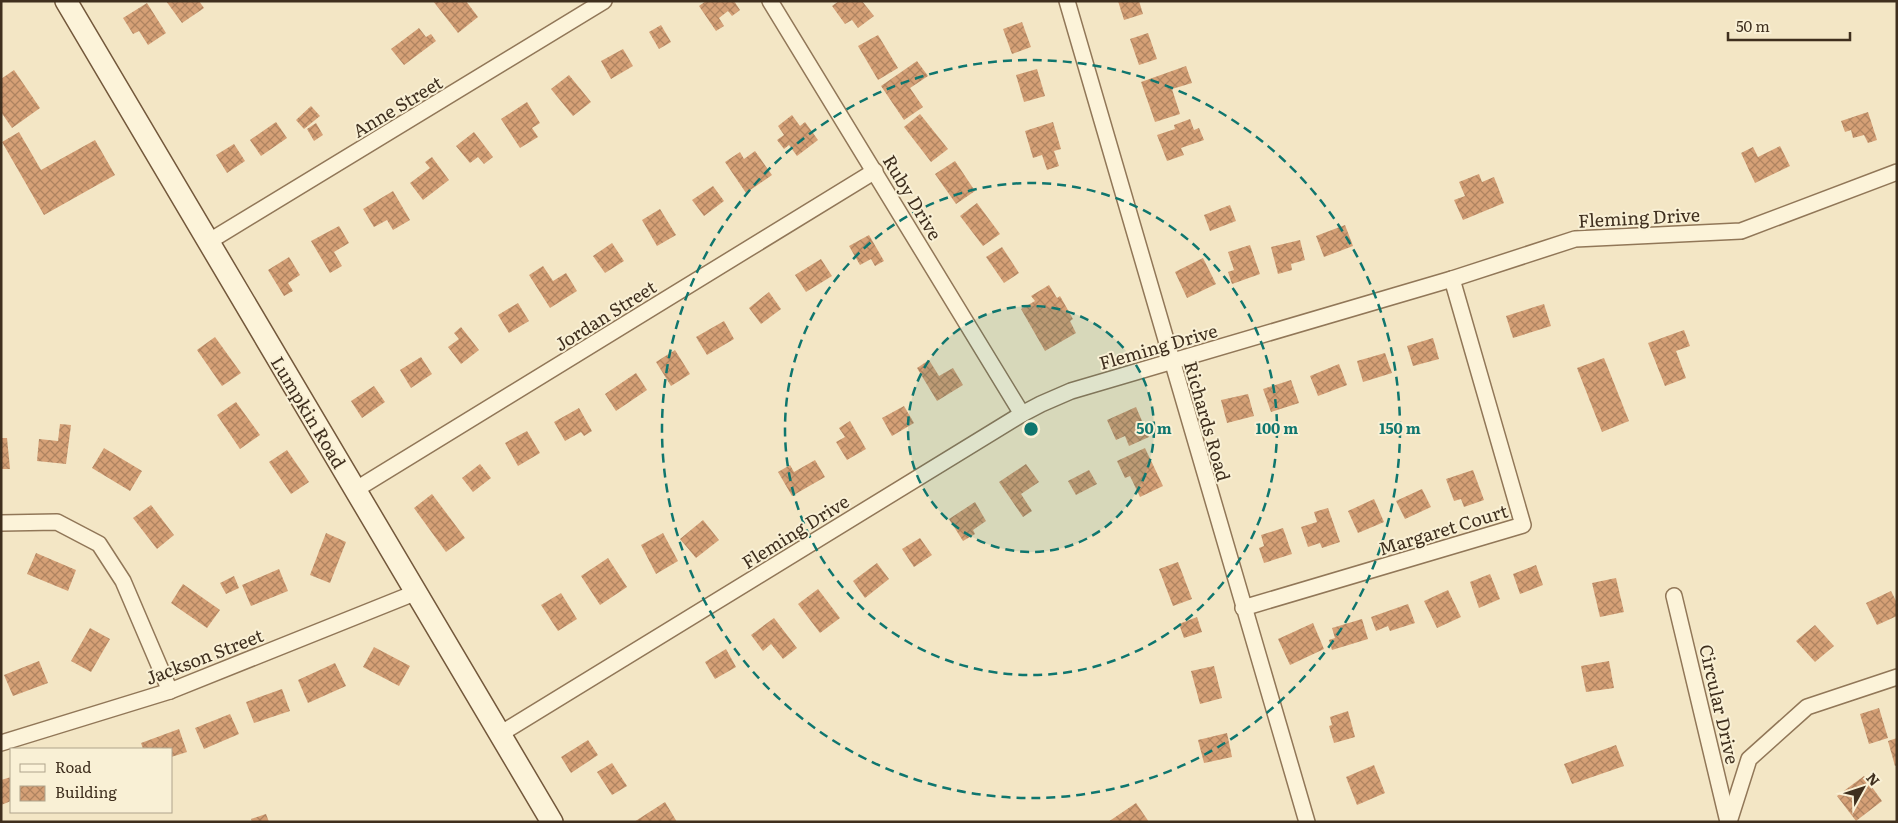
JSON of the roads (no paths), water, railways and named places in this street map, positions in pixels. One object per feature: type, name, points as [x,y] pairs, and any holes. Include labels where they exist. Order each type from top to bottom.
[{"type":"main road","name":"Lumpkin Road","points":[[66,1],[552,822]]},
{"type":"street","name":"Anne Street","points":[[208,242],[604,1]]},
{"type":"street","name":"Ruby Drive","points":[[770,1],[1022,414]]},
{"type":"street","name":"Richards Road","points":[[1067,1],[1307,822]]},
{"type":"street","name":"Jordan Street","points":[[355,490],[875,171]]},
{"type":"street","name":"Fleming Drive","points":[[500,734],[1041,404],[1071,392],[1452,279],[1575,239],[1741,230],[1897,172]]},
{"type":"street","name":"Margaret Court","points":[[1243,608],[1523,525],[1452,279]]},
{"type":"street","points":[[1,523],[57,522],[99,544],[123,581],[170,691]]},
{"type":"street","name":"Jackson Street","points":[[1,743],[170,691],[416,592]]},
{"type":"street","name":"Circular Drive","points":[[1674,596],[1729,822]]},
{"type":"street","name":"Circular Drive","points":[[1729,822],[1749,759],[1808,707],[1897,677]]}]
